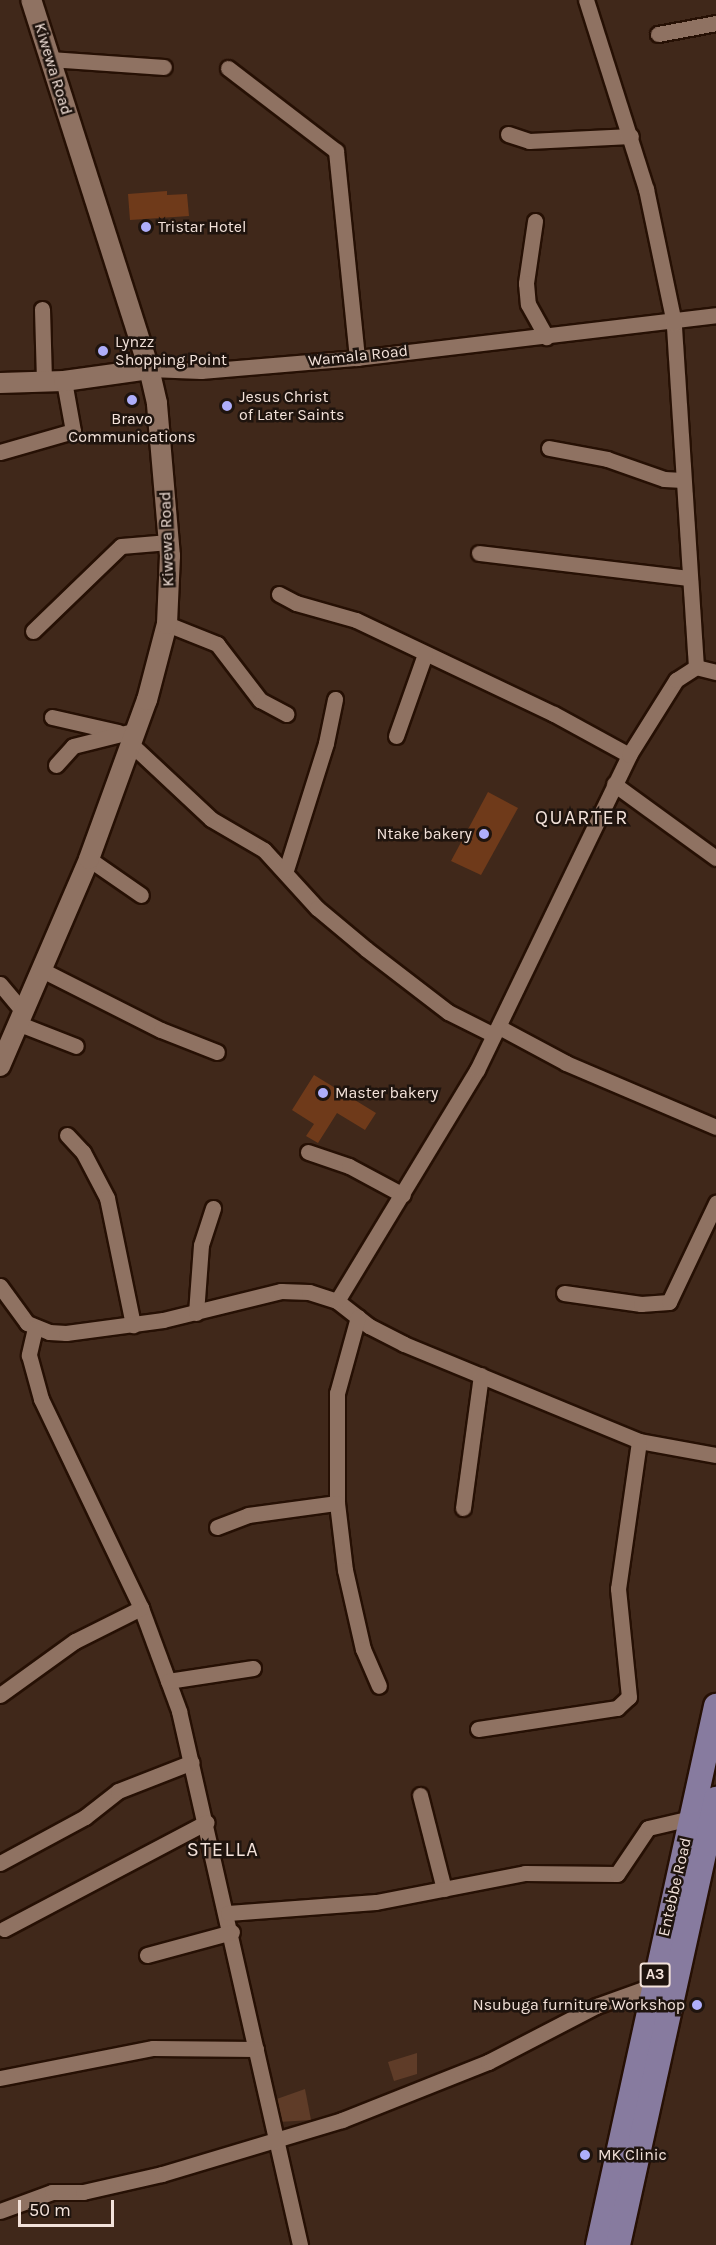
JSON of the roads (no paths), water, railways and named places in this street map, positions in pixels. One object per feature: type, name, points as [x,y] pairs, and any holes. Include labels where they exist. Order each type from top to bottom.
[{"type":"main road","name":"Entebbe Road","points":[[618,2245],[708,1816],[716,1706]]},
{"type":"main road","name":"Entebbe Road","points":[[598,2245],[652,1986],[708,1816]]},
{"type":"street","name":"Kiwewa Road","points":[[0,1066],[89,859],[167,624],[169,542],[157,403],[149,369],[31,0]]},
{"type":"street","points":[[586,0],[631,136],[674,323],[696,667]]},
{"type":"street","points":[[658,34],[716,23]]},
{"type":"street","points":[[50,59],[164,67]]},
{"type":"street","points":[[228,68],[336,151],[357,358]]},
{"type":"street","points":[[508,134],[529,141],[631,136]]},
{"type":"street","points":[[535,220],[526,283],[528,304],[546,337]]},
{"type":"street","points":[[42,309],[44,382]]},
{"type":"street","name":"Wamala Road","points":[[0,383],[64,381],[149,369],[201,371],[357,358],[674,323],[716,315]]},
{"type":"street","points":[[0,452],[74,431],[64,381]]},
{"type":"street","points":[[549,448],[607,459],[664,479],[683,480]]},
{"type":"street","points":[[33,632],[121,546],[169,542]]},
{"type":"street","points":[[479,554],[690,578]]},
{"type":"street","points":[[279,594],[296,603],[356,620],[554,714],[629,755]]},
{"type":"street","points":[[167,624],[217,644],[260,700],[286,714]]},
{"type":"street","points":[[396,736],[425,654]]},
{"type":"street","points":[[337,1300],[403,1195],[497,1031],[629,755],[676,680],[696,667],[716,672]]},
{"type":"street","points":[[286,870],[323,752],[335,699]]},
{"type":"street","points":[[52,717],[130,736],[211,819],[257,844],[286,870],[317,908],[448,1012],[497,1031],[716,1127]]},
{"type":"street","points":[[56,765],[73,746],[130,736]]},
{"type":"street","points":[[614,784],[716,858]]},
{"type":"street","points":[[89,859],[141,895]]},
{"type":"street","points":[[42,970],[161,1030],[217,1052]]},
{"type":"street","points":[[0,984],[20,1017],[76,1046]]},
{"type":"street","points":[[67,1135],[83,1152],[107,1198],[134,1325]]},
{"type":"street","points":[[308,1152],[349,1166],[403,1195]]},
{"type":"street","points":[[564,1293],[641,1304],[669,1302],[716,1203]]},
{"type":"street","points":[[196,1312],[201,1245],[213,1208]]},
{"type":"street","points":[[0,1286],[17,1314],[35,1328],[66,1333],[134,1325],[281,1291],[309,1292],[337,1300],[358,1317],[404,1344],[639,1441],[716,1455]]},
{"type":"street","points":[[358,1317],[337,1393],[338,1503],[345,1570],[363,1649],[379,1686]]},
{"type":"street","points":[[35,1328],[29,1355],[41,1399],[141,1608],[168,1681],[192,1762],[228,1913],[300,2245]]},
{"type":"street","points":[[463,1508],[481,1375]]},
{"type":"street","points":[[478,1729],[617,1708],[629,1697],[618,1590],[639,1441]]},
{"type":"street","points":[[217,1527],[248,1515],[338,1503]]},
{"type":"street","points":[[0,1695],[75,1641],[141,1608]]},
{"type":"street","points":[[168,1681],[253,1668]]},
{"type":"street","points":[[0,1863],[85,1817],[118,1791],[192,1762]]},
{"type":"street","points":[[420,1795],[444,1889]]},
{"type":"street","points":[[228,1913],[376,1902],[525,1873],[617,1874],[648,1828],[708,1816]]},
{"type":"street","points":[[4,1929],[207,1822]]},
{"type":"street","points":[[147,1955],[232,1932]]},
{"type":"street","points":[[0,2211],[52,2192],[83,2192],[129,2183],[342,2120],[488,2062],[596,2006],[652,1986]]},
{"type":"street","points":[[0,2078],[153,2048],[256,2049]]},
{"type":"place","name":"Tristar Hotel","points":[[146,227]]},
{"type":"place","name":"Lynzz Shopping Point","points":[[103,351]]},
{"type":"place","name":"Bravo Communications","points":[[132,400]]},
{"type":"place","name":"Jesus Christ of Later Saints","points":[[227,406]]},
{"type":"place","name":"Ntake bakery","points":[[484,834]]},
{"type":"place","name":"Master bakery","points":[[323,1093]]},
{"type":"place","name":"Nsubuga furniture Workshop","points":[[697,2005]]},
{"type":"place","name":"MK Clinic","points":[[585,2155]]},
{"type":"district","name":"QUARTER","points":[[582,817]]},
{"type":"district","name":"STELLA","points":[[223,1849]]}]
